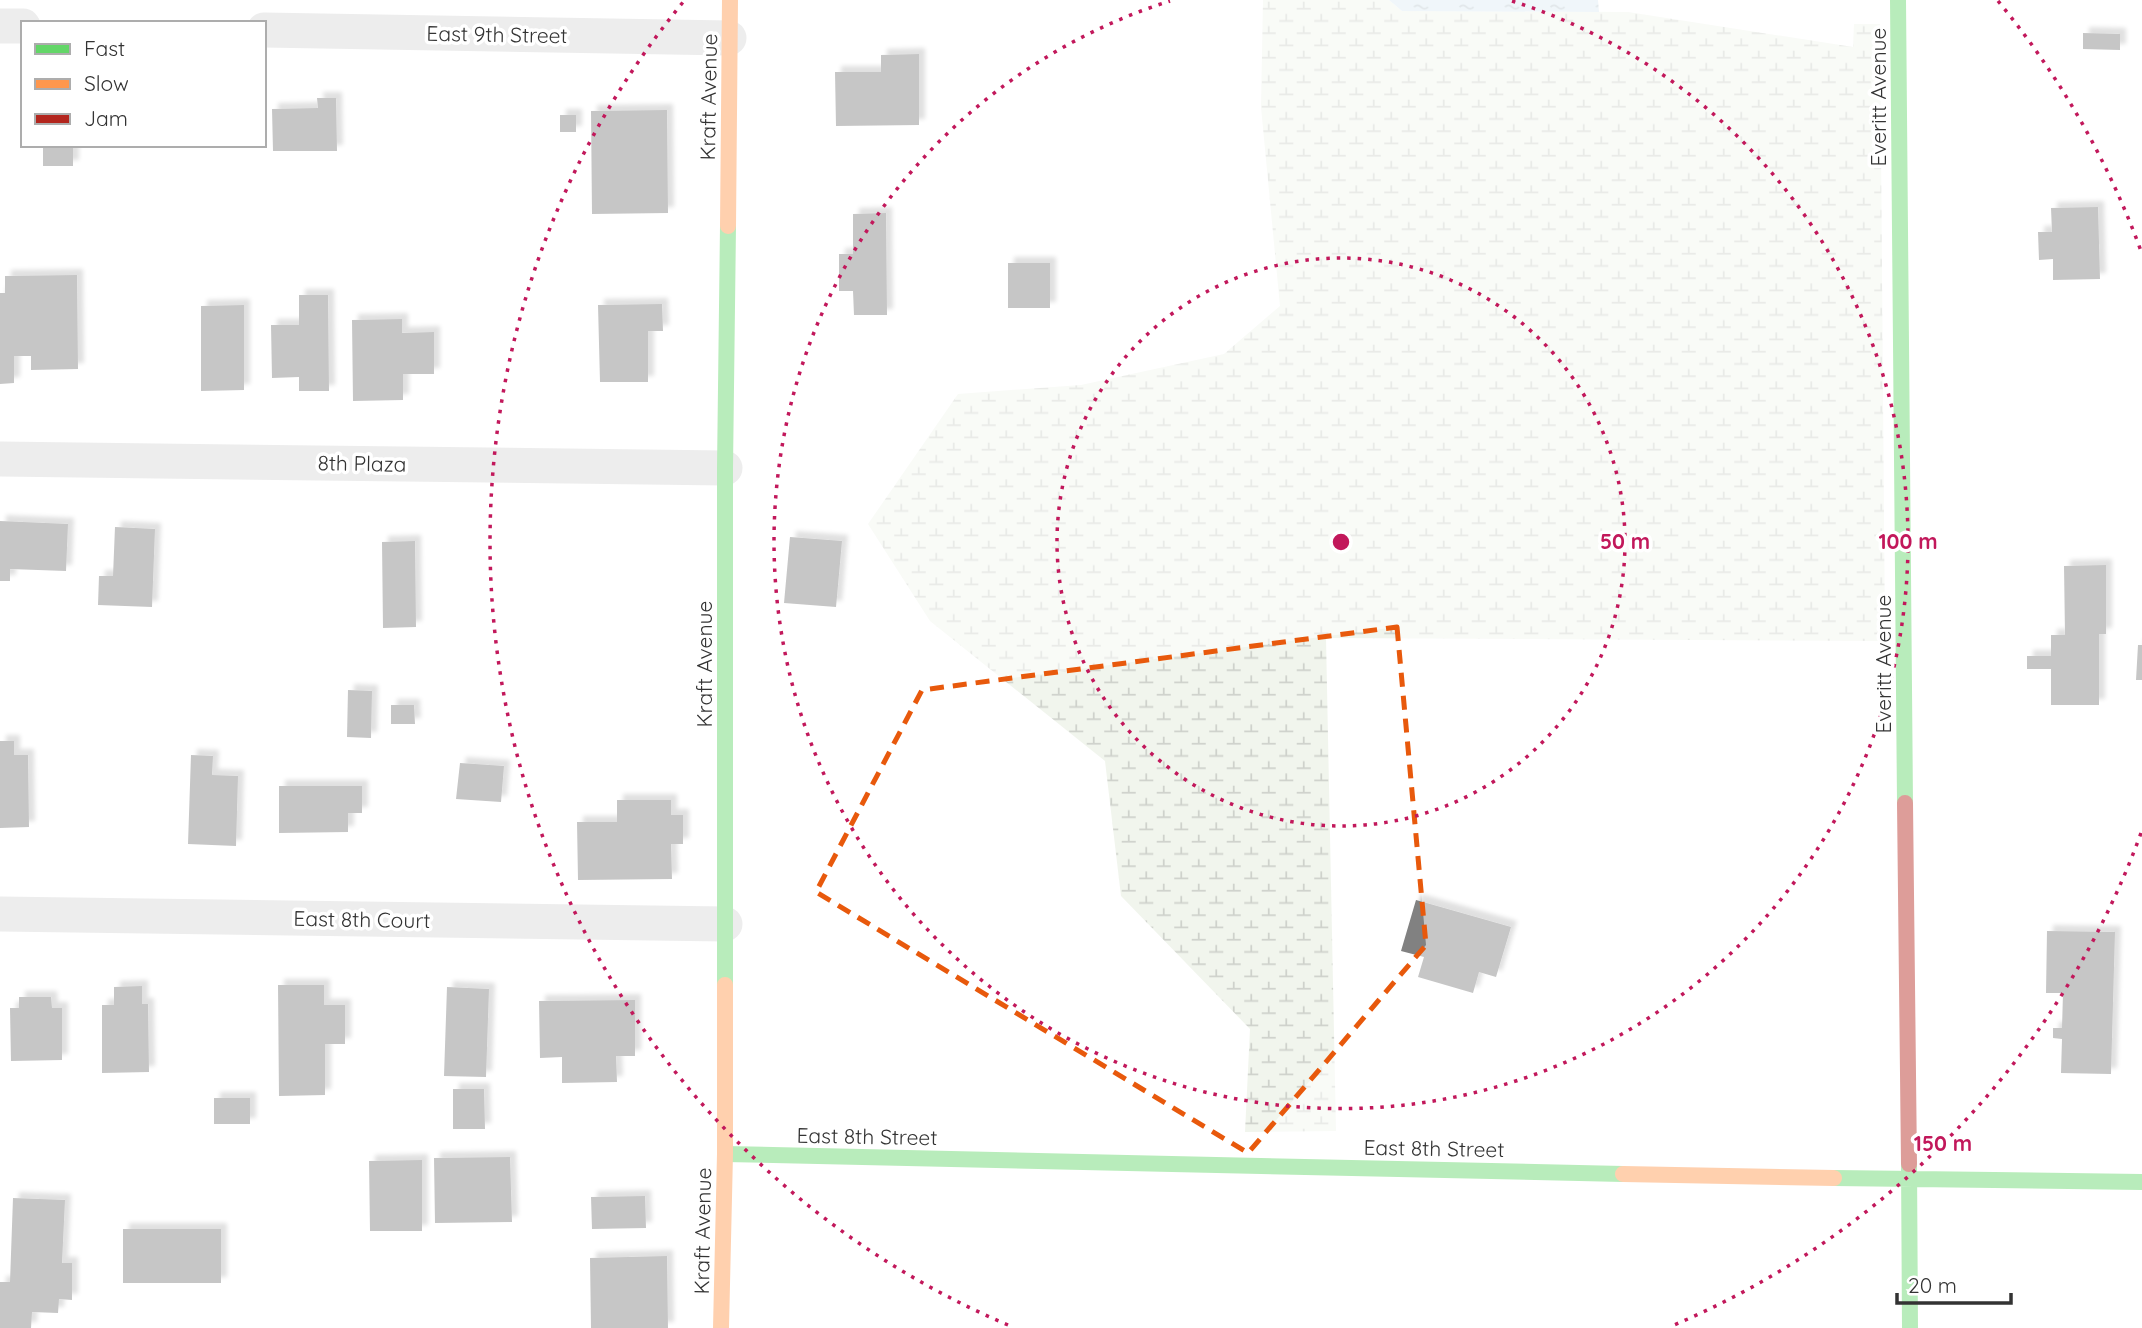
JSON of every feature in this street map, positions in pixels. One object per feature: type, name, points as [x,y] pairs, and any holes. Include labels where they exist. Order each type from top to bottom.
[{"type":"street","name":"Kraft Avenue","points":[[721,1328],[725,1154],[725,468],[730,0]]},
{"type":"street","name":"Everitt Avenue","points":[[1898,0],[1910,1328]]},
{"type":"street","points":[[0,26],[21,26]]},
{"type":"street","name":"East 9th Street","points":[[266,30],[729,38]]},
{"type":"street","name":"8th Plaza","points":[[0,459],[725,468]]},
{"type":"street","name":"East 8th Court","points":[[0,914],[725,924]]},
{"type":"street","name":"East 8th Street","points":[[725,1154],[1908,1180],[2142,1182]]},
{"type":"highlighted area","points":[[1397,627],[1426,945],[1248,1153],[816,892],[922,690]]},
{"type":"green space","points":[[1263,0],[1389,0],[1402,11],[1628,12],[1853,47],[1854,24],[1880,24],[1885,641],[1326,638],[1336,1131],[1245,1132],[1250,1029],[1121,896],[1105,761],[930,621],[868,524],[958,394],[1081,385],[1224,354],[1280,306],[1261,107]]},
{"type":"water","points":[[1389,0],[1598,0],[1599,12],[1402,11]]},
{"type":"building","points":[[2083,33],[2120,34],[2120,50],[2083,49]]},
{"type":"building","points":[[919,54],[919,125],[836,126],[835,72],[881,72],[881,55]]},
{"type":"building","points":[[317,98],[336,98],[337,151],[273,151],[272,109],[318,108]]},
{"type":"building","points":[[667,110],[668,213],[592,214],[591,111]]},
{"type":"building","points":[[560,115],[576,115],[576,132],[560,132]]},
{"type":"building","points":[[43,147],[73,147],[73,166],[43,166]]},
{"type":"building","points":[[2098,207],[2100,279],[2053,280],[2053,259],[2039,260],[2038,232],[2052,232],[2051,208]]},
{"type":"building","points":[[886,213],[887,315],[854,315],[853,291],[839,291],[839,254],[853,254],[853,214]]},
{"type":"building","points":[[1008,263],[1050,263],[1050,308],[1008,308]]},
{"type":"building","points":[[77,275],[78,369],[31,370],[31,356],[14,356],[14,383],[0,384],[0,293],[5,293],[5,276]]},
{"type":"building","points":[[299,295],[328,295],[329,391],[299,391],[299,377],[272,378],[271,325],[299,325]]},
{"type":"building","points":[[662,304],[663,331],[648,331],[648,382],[600,382],[598,305]]},
{"type":"building","points":[[244,305],[244,390],[201,391],[201,306]]},
{"type":"building","points":[[402,319],[402,333],[434,332],[434,374],[403,374],[403,400],[353,401],[352,320]]},
{"type":"building","points":[[0,521],[68,524],[66,571],[10,569],[10,581],[0,581]]},
{"type":"building","points":[[115,527],[155,529],[152,607],[98,605],[99,576],[113,576]]},
{"type":"building","points":[[790,537],[842,541],[836,607],[784,603]]},
{"type":"building","points":[[415,541],[416,627],[383,628],[382,542]]},
{"type":"building","points":[[2106,565],[2106,634],[2099,634],[2099,705],[2051,705],[2051,669],[2027,669],[2027,656],[2051,656],[2051,635],[2065,635],[2064,566]]},
{"type":"building","points":[[2138,645],[2142,645],[2142,680],[2136,680]]},
{"type":"building","points":[[348,690],[372,691],[371,738],[347,737]]},
{"type":"building","points":[[391,705],[414,705],[415,724],[391,724]]},
{"type":"building","points":[[0,741],[14,741],[14,755],[28,755],[29,827],[0,828]]},
{"type":"building","points":[[191,755],[213,756],[212,775],[238,776],[236,846],[188,844]]},
{"type":"building","points":[[460,763],[504,766],[501,802],[456,799]]},
{"type":"building","points":[[279,786],[362,786],[362,813],[348,813],[348,832],[279,833]]},
{"type":"building","points":[[617,800],[671,800],[671,815],[683,815],[683,844],[671,844],[672,879],[578,880],[577,822],[617,822]]},
{"type":"building","points":[[1416,900],[1511,927],[1496,977],[1479,972],[1473,993],[1418,977],[1424,957],[1401,951]]},
{"type":"building","points":[[2047,931],[2115,932],[2111,1074],[2061,1073],[2062,1039],[2053,1038],[2053,1028],[2062,1028],[2063,993],[2046,993]]},
{"type":"building","points":[[278,985],[324,985],[324,1005],[345,1005],[345,1044],[325,1044],[325,1095],[279,1096]]},
{"type":"building","points":[[142,986],[142,1004],[148,1004],[149,1072],[102,1073],[102,1005],[114,1005],[114,987]]},
{"type":"building","points":[[447,987],[489,989],[486,1077],[444,1076]]},
{"type":"building","points":[[19,997],[51,997],[52,1008],[62,1008],[62,1060],[11,1061],[10,1008],[19,1008]]},
{"type":"building","points":[[635,1000],[635,1056],[616,1056],[617,1082],[562,1083],[562,1057],[540,1058],[539,1001]]},
{"type":"building","points":[[453,1089],[484,1089],[485,1129],[453,1129]]},
{"type":"building","points":[[214,1098],[250,1098],[250,1124],[214,1124]]},
{"type":"building","points":[[510,1157],[512,1222],[435,1223],[434,1158]]},
{"type":"building","points":[[422,1160],[422,1231],[370,1231],[369,1161]]},
{"type":"building","points":[[645,1196],[646,1228],[592,1229],[591,1197]]},
{"type":"building","points":[[13,1198],[65,1200],[62,1263],[72,1263],[72,1300],[59,1299],[58,1313],[32,1312],[31,1328],[0,1328],[0,1282],[10,1282]]},
{"type":"building","points":[[123,1229],[221,1229],[221,1283],[123,1283]]},
{"type":"building","points":[[667,1256],[668,1328],[591,1328],[590,1258]]},
{"type":"traffic: fast","points":[[1898,0],[1905,803]]},
{"type":"traffic: fast","points":[[725,985],[728,226]]},
{"type":"traffic: fast","points":[[725,1154],[1623,1174]]},
{"type":"traffic: fast","points":[[1909,1164],[1910,1328]]},
{"type":"traffic: fast","points":[[1834,1178],[2142,1182]]},
{"type":"traffic: slow","points":[[728,226],[730,0]]},
{"type":"traffic: slow","points":[[721,1328],[725,985]]},
{"type":"traffic: slow","points":[[1623,1174],[1834,1178]]},
{"type":"traffic: jam","points":[[1905,803],[1909,1164]]}]
